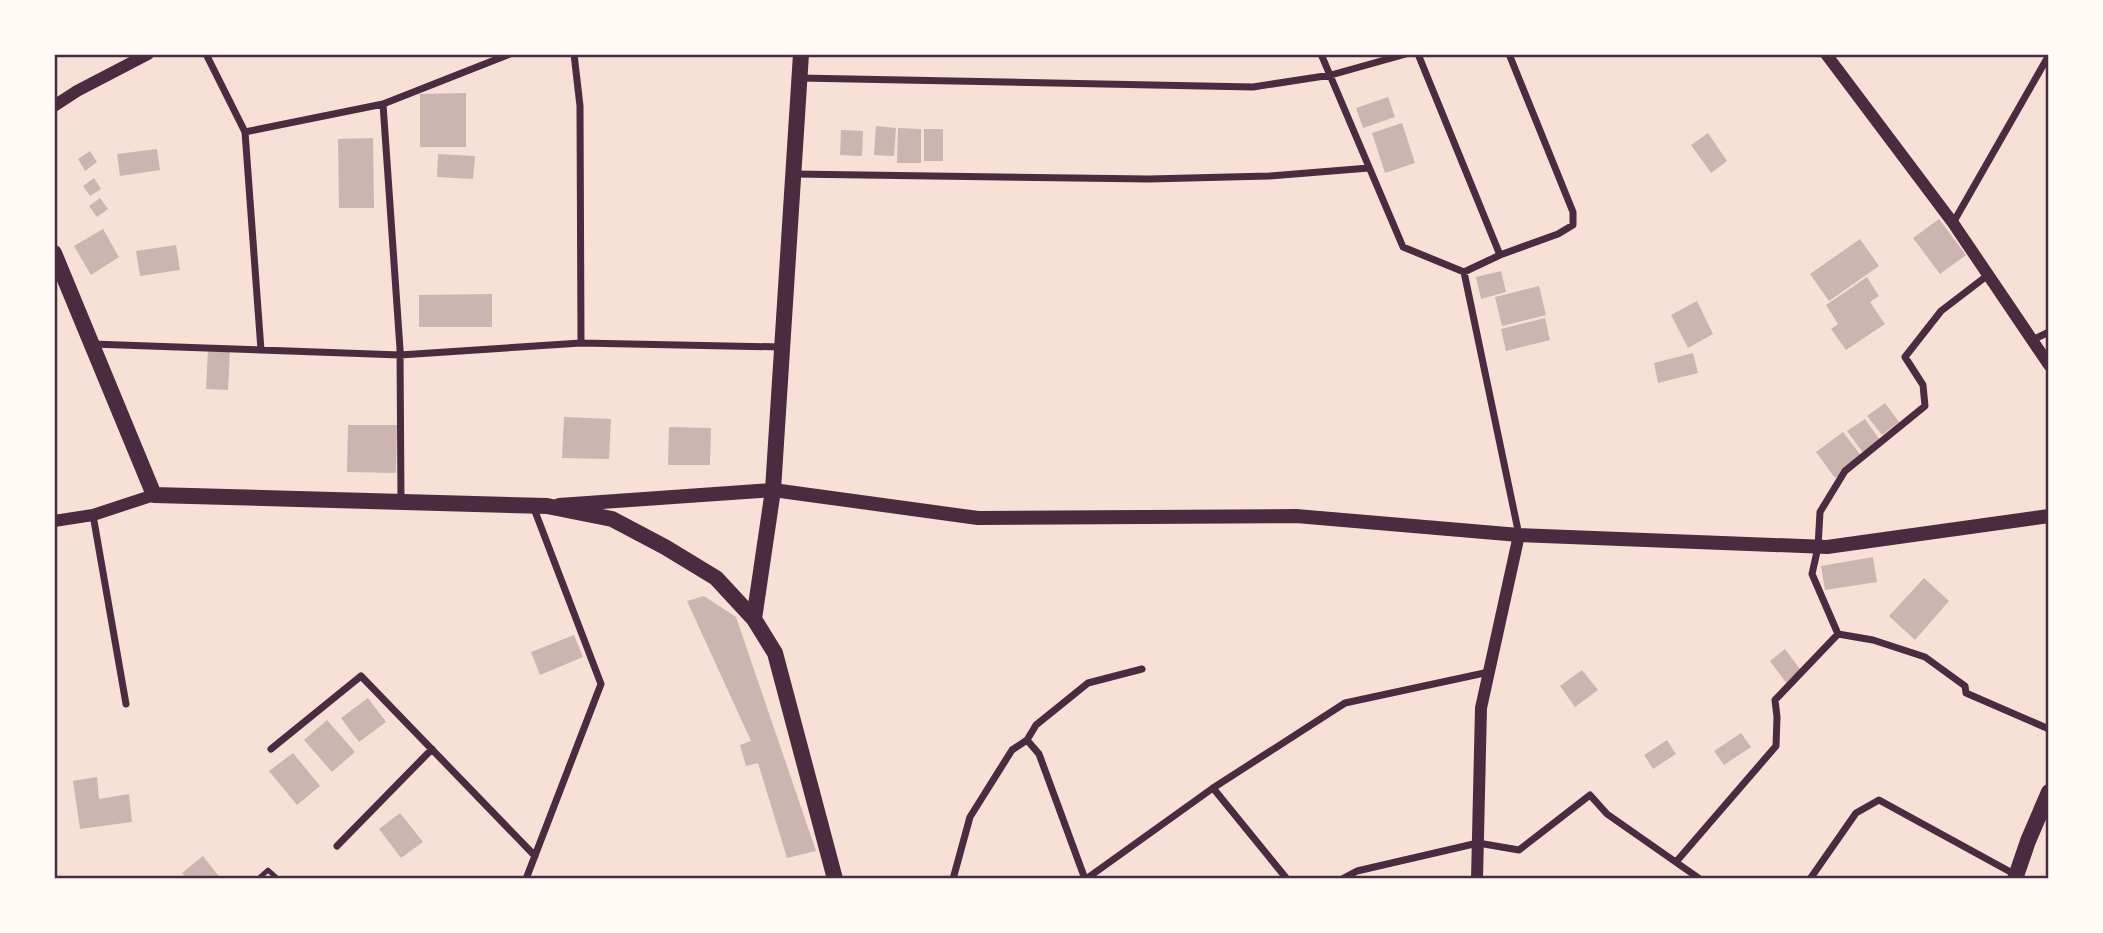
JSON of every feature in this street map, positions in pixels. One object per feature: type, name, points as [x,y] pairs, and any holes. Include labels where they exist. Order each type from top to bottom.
[{"type":"main road","points":[[754,619],[773,490],[801,54]]},
{"type":"main road","points":[[54,253],[154,495],[540,506],[773,490],[978,518],[1296,516],[1519,534],[1818,547],[2049,516]]},
{"type":"main road","points":[[540,506],[612,519],[665,547],[716,579],[754,619],[775,653],[835,879]]},
{"type":"main road","points":[[2016,877],[2049,792]]},
{"type":"street","points":[[54,106],[77,90],[148,54]]},
{"type":"street","points":[[206,54],[245,132],[261,350]]},
{"type":"street","points":[[245,132],[383,104],[510,54]]},
{"type":"street","points":[[574,54],[580,106],[581,343]]},
{"type":"street","points":[[1321,54],[1403,247],[1464,272],[1500,255],[1558,234],[1573,225],[1573,212],[1509,54]]},
{"type":"street","points":[[799,78],[1254,87],[1331,75],[1406,54]]},
{"type":"street","points":[[1418,54],[1500,255]]},
{"type":"street","points":[[1826,54],[1952,223],[2049,365]]},
{"type":"street","points":[[1952,223],[2049,55]]},
{"type":"street","points":[[383,104],[400,355],[401,503]]},
{"type":"street","points":[[793,174],[1149,179],[1269,176],[1369,168]]},
{"type":"street","points":[[1464,272],[1519,534],[1481,708],[1477,879]]},
{"type":"street","points":[[1838,634],[1812,573],[1818,547],[1819,512],[1845,471],[1925,406],[1923,385],[1905,357],[1941,311],[1988,275]]},
{"type":"street","points":[[2032,340],[2049,332]]},
{"type":"street","points":[[92,344],[400,355],[581,343],[782,347]]},
{"type":"street","points":[[54,521],[93,516],[154,495]]},
{"type":"street","points":[[526,879],[601,684],[540,506]]},
{"type":"street","points":[[93,516],[125,704]]},
{"type":"street","points":[[1838,634],[1873,640],[1925,657],[1965,685],[1966,694],[2049,729]]},
{"type":"street","points":[[1676,862],[1776,746],[1775,700],[1838,634]]},
{"type":"street","points":[[953,879],[970,817],[1012,750],[1027,740],[1036,725],[1088,683],[1142,669]]},
{"type":"street","points":[[1027,740],[1039,754],[1086,879],[1213,788],[1345,703],[1489,672]]},
{"type":"street","points":[[271,749],[362,676],[535,856]]},
{"type":"street","points":[[337,846],[432,749]]},
{"type":"street","points":[[1213,788],[1287,879]]},
{"type":"street","points":[[1342,879],[1357,872],[1478,844],[1519,850],[1590,794],[1607,814],[1700,879]]},
{"type":"street","points":[[1810,879],[1856,813],[1879,800],[2016,877]]},
{"type":"lane","points":[[258,879],[268,870],[278,879]]},
{"type":"building","points":[[466,93],[466,147],[420,147],[420,94]]},
{"type":"building","points":[[1388,97],[1395,117],[1363,128],[1356,108]]},
{"type":"building","points":[[1402,123],[1415,163],[1385,173],[1372,133]]},
{"type":"building","points":[[876,126],[896,128],[894,156],[874,155]]},
{"type":"building","points":[[898,128],[921,129],[921,163],[897,163]]},
{"type":"building","points":[[924,129],[943,129],[943,161],[924,161]]},
{"type":"building","points":[[841,130],[863,131],[862,156],[840,155]]},
{"type":"building","points":[[1708,133],[1727,161],[1711,173],[1691,145]]},
{"type":"building","points":[[373,138],[374,208],[339,208],[338,139]]},
{"type":"building","points":[[157,149],[160,170],[120,176],[117,154]]},
{"type":"building","points":[[90,151],[97,162],[85,171],[78,159]]},
{"type":"building","points":[[438,154],[475,156],[473,179],[437,177]]},
{"type":"building","points":[[94,178],[101,189],[90,196],[83,186]]},
{"type":"building","points":[[100,198],[108,209],[97,217],[89,206]]},
{"type":"building","points":[[1939,219],[1966,255],[1940,274],[1913,238]]},
{"type":"building","points":[[103,229],[119,257],[91,275],[74,246]]},
{"type":"building","points":[[1860,239],[1879,266],[1829,301],[1810,274]]},
{"type":"building","points":[[176,245],[180,270],[140,276],[136,251]]},
{"type":"building","points":[[1501,271],[1506,292],[1481,299],[1476,277]]},
{"type":"building","points":[[1867,277],[1879,296],[1870,302],[1885,324],[1846,350],[1831,329],[1838,324],[1826,305]]},
{"type":"building","points":[[1539,286],[1546,315],[1502,326],[1495,297]]},
{"type":"building","points":[[492,294],[492,327],[419,327],[419,295]]},
{"type":"building","points":[[1697,301],[1713,334],[1688,348],[1671,315]]},
{"type":"building","points":[[1545,318],[1550,340],[1506,351],[1501,329]]},
{"type":"building","points":[[208,350],[230,350],[228,390],[206,389]]},
{"type":"building","points":[[1693,353],[1698,373],[1658,383],[1654,363]]},
{"type":"building","points":[[1885,403],[1899,422],[1882,435],[1867,416]]},
{"type":"building","points":[[564,417],[611,419],[609,459],[562,458]]},
{"type":"building","points":[[1865,419],[1880,440],[1863,453],[1847,431]]},
{"type":"building","points":[[348,425],[397,425],[396,473],[347,472]]},
{"type":"building","points":[[669,427],[711,428],[710,465],[668,465]]},
{"type":"building","points":[[1843,432],[1863,458],[1835,478],[1816,452]]},
{"type":"building","points":[[1873,557],[1877,582],[1825,590],[1821,566]]},
{"type":"building","points":[[1924,578],[1949,601],[1915,640],[1889,616]]},
{"type":"building","points":[[704,596],[736,617],[816,851],[787,858],[758,763],[746,766],[740,745],[751,741],[687,601]]},
{"type":"building","points":[[574,635],[583,657],[540,675],[531,652]]},
{"type":"building","points":[[1785,649],[1802,672],[1787,684],[1770,661]]},
{"type":"building","points":[[1582,670],[1598,690],[1575,707],[1560,686]]},
{"type":"building","points":[[368,698],[386,722],[359,742],[341,718]]},
{"type":"building","points":[[327,720],[355,752],[332,772],[304,740]]},
{"type":"building","points":[[1741,733],[1751,747],[1724,765],[1714,751]]},
{"type":"building","points":[[1667,740],[1676,754],[1653,769],[1644,755]]},
{"type":"building","points":[[293,753],[320,786],[297,805],[269,771]]},
{"type":"building","points":[[97,777],[99,799],[129,794],[132,822],[80,829],[73,781]]},
{"type":"building","points":[[400,813],[423,842],[401,858],[379,829]]},
{"type":"building","points":[[203,856],[221,879],[187,879],[182,873]]}]
